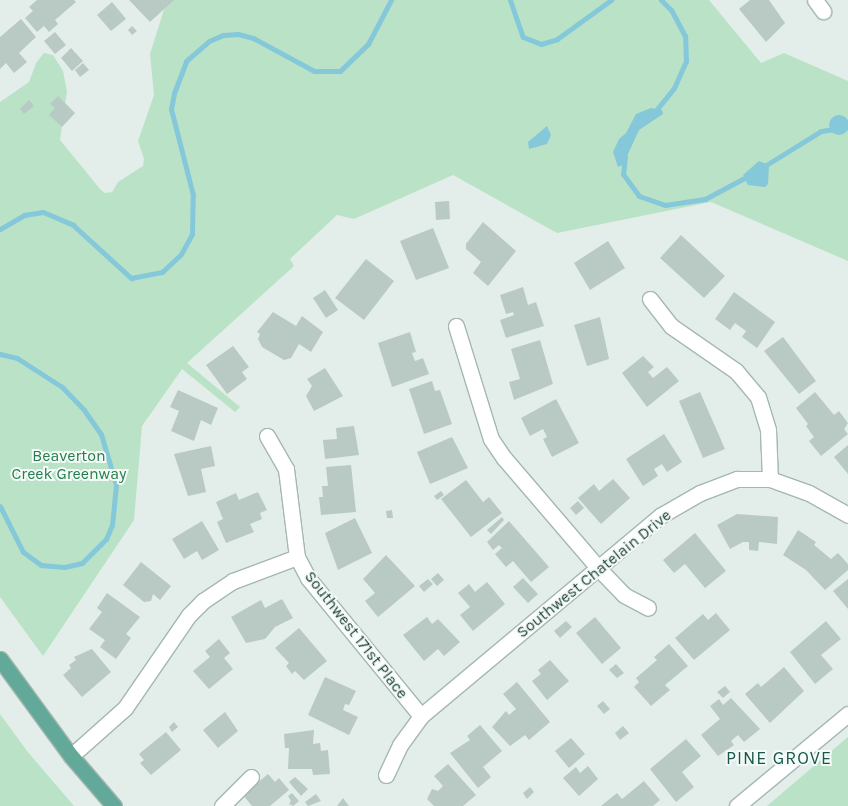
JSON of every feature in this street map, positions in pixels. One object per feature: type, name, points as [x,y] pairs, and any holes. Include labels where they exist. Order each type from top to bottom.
[{"type":"main road","points":[[0,659],[72,756],[114,806]]},
{"type":"street","points":[[650,299],[671,326],[736,371],[758,397],[768,430],[770,479]]},
{"type":"street","points":[[456,326],[492,439],[504,458],[598,569],[624,595],[648,608]]},
{"type":"street","name":"Southwest 171st Place","points":[[268,436],[286,469],[298,557],[308,578],[421,716]]},
{"type":"street","name":"Southwest Chatelain Drive","points":[[386,775],[400,745],[421,716],[660,516],[700,493],[737,479],[770,479],[809,492],[848,515]]},
{"type":"street","points":[[72,756],[125,708],[189,615],[203,601],[233,581],[298,557]]},
{"type":"street","points":[[737,806],[848,714]]},
{"type":"street","points":[[222,806],[251,777]]},
{"type":"green space","name":"Beaverton Creek Greenway","points":[[167,0],[709,0],[761,63],[784,53],[848,81],[848,261],[711,202],[557,233],[453,175],[354,219],[337,215],[290,259],[294,266],[187,363],[240,407],[235,412],[182,369],[142,426],[134,520],[43,656],[0,597],[0,102],[29,82],[36,63],[44,53],[53,55],[63,71],[67,91],[60,140],[100,189],[105,193],[112,192],[118,182],[143,166],[144,159],[138,141],[154,95],[150,54]]},
{"type":"green space","points":[[0,714],[27,751],[74,806],[0,806]]},
{"type":"green space","points":[[848,737],[848,806],[767,806]]},
{"type":"water","points":[[651,108],[662,110],[663,114],[639,130],[623,165],[618,167],[613,152],[619,139],[626,133],[636,114]]},
{"type":"water","points":[[839,115],[846,118],[849,125],[846,132],[839,135],[832,132],[829,125],[832,118]]},
{"type":"water","points":[[547,126],[551,135],[547,144],[529,149],[528,142]]},
{"type":"water","points":[[759,161],[769,165],[768,184],[765,187],[748,185],[743,175]]},
{"type":"building","points":[[37,0],[74,0],[76,2],[55,20],[58,24],[49,32],[44,26],[37,32],[25,18],[33,11],[29,7]]},
{"type":"building","points":[[129,0],[174,0],[150,22]]},
{"type":"building","points":[[750,0],[769,0],[785,23],[766,42],[739,9]]},
{"type":"building","points":[[112,2],[126,19],[111,31],[97,15]]},
{"type":"building","points":[[21,19],[36,37],[19,53],[27,62],[14,73],[6,63],[0,69],[0,37]]},
{"type":"building","points":[[132,26],[137,31],[132,35],[128,30]]},
{"type":"building","points":[[55,32],[66,45],[55,54],[44,41]]},
{"type":"building","points":[[71,48],[83,61],[72,71],[61,58]]},
{"type":"building","points":[[83,63],[89,70],[80,77],[75,70]]},
{"type":"building","points":[[58,96],[75,113],[62,127],[49,115],[55,108],[50,104]]},
{"type":"building","points":[[29,100],[34,106],[24,114],[20,109]]},
{"type":"building","points":[[449,201],[450,219],[436,220],[435,202]]},
{"type":"building","points":[[483,222],[516,251],[488,286],[473,273],[481,262],[466,249],[466,244]]},
{"type":"building","points":[[433,228],[449,268],[416,280],[400,241]]},
{"type":"building","points":[[681,235],[725,276],[704,298],[660,258]]},
{"type":"building","points":[[608,241],[625,268],[590,290],[574,263]]},
{"type":"building","points":[[366,259],[394,281],[364,320],[335,298]]},
{"type":"building","points":[[523,287],[528,305],[536,302],[544,326],[506,338],[500,320],[514,315],[513,312],[506,314],[500,295]]},
{"type":"building","points":[[325,290],[338,310],[326,318],[313,298]]},
{"type":"building","points":[[734,292],[775,322],[757,348],[742,337],[746,331],[735,323],[730,330],[715,319]]},
{"type":"building","points":[[273,312],[296,326],[302,316],[323,332],[311,352],[299,344],[291,358],[284,360],[262,347],[258,339],[260,334],[257,332]]},
{"type":"building","points":[[600,317],[609,359],[587,366],[574,325]]},
{"type":"building","points":[[410,332],[416,352],[412,353],[415,361],[423,358],[429,374],[392,387],[378,343]]},
{"type":"building","points":[[783,337],[816,381],[799,394],[764,351]]},
{"type":"building","points":[[540,340],[553,384],[514,400],[509,382],[520,379],[511,349]]},
{"type":"building","points":[[233,346],[249,367],[242,372],[247,379],[227,394],[206,365]]},
{"type":"building","points":[[643,356],[654,367],[648,372],[653,378],[667,367],[679,381],[647,407],[622,373]]},
{"type":"building","points":[[325,368],[343,396],[314,411],[306,396],[312,386],[307,379]]},
{"type":"building","points":[[432,381],[435,391],[440,390],[452,424],[424,434],[409,389]]},
{"type":"building","points":[[178,390],[218,408],[211,425],[201,420],[194,441],[171,431],[179,411],[170,407]]},
{"type":"building","points":[[700,392],[725,449],[703,458],[679,401]]},
{"type":"building","points":[[815,392],[834,415],[839,411],[848,423],[844,429],[848,434],[821,456],[809,441],[814,437],[806,426],[808,424],[796,408]]},
{"type":"building","points":[[556,399],[579,443],[552,457],[543,439],[547,437],[543,429],[530,436],[521,418]]},
{"type":"building","points":[[354,426],[359,455],[325,459],[323,440],[337,439],[336,428]]},
{"type":"building","points":[[664,434],[682,462],[667,472],[662,464],[654,469],[658,476],[643,486],[626,459]]},
{"type":"building","points":[[452,437],[468,468],[430,484],[417,452]]},
{"type":"building","points":[[848,445],[848,474],[834,457]]},
{"type":"building","points":[[211,446],[215,466],[201,469],[206,492],[188,496],[174,454]]},
{"type":"building","points":[[351,465],[356,512],[321,515],[319,497],[323,497],[322,486],[328,486],[326,467]]},
{"type":"building","points":[[613,479],[630,498],[601,524],[578,498],[594,484],[599,491]]},
{"type":"building","points":[[466,480],[483,502],[489,497],[502,513],[471,537],[441,499]]},
{"type":"building","points":[[441,491],[444,495],[437,500],[434,496]]},
{"type":"building","points":[[258,492],[267,510],[260,513],[262,519],[250,524],[254,532],[226,543],[217,522],[223,519],[216,502],[236,493],[239,500]]},
{"type":"building","points":[[578,501],[584,508],[576,515],[570,508]]},
{"type":"building","points":[[392,510],[393,518],[387,518],[386,511]]},
{"type":"building","points":[[737,514],[778,517],[777,544],[759,542],[758,551],[749,550],[749,542],[743,542],[730,549],[717,525]]},
{"type":"building","points":[[502,517],[504,520],[491,534],[487,530]]},
{"type":"building","points":[[355,518],[372,553],[338,570],[325,533]]},
{"type":"building","points":[[202,521],[219,550],[202,560],[197,551],[184,559],[172,539]]},
{"type":"building","points":[[509,521],[549,567],[531,582],[513,561],[506,567],[495,554],[502,548],[499,545],[493,550],[487,542]]},
{"type":"building","points":[[798,530],[816,542],[814,545],[831,559],[838,553],[848,564],[848,570],[825,590],[806,570],[783,555]]},
{"type":"building","points":[[695,533],[726,571],[705,588],[685,564],[674,573],[663,560]]},
{"type":"building","points":[[386,555],[415,586],[378,617],[365,601],[375,593],[363,579]]},
{"type":"building","points":[[141,562],[171,586],[160,600],[153,594],[151,601],[144,602],[123,585]]},
{"type":"building","points":[[438,573],[444,580],[437,586],[431,579]]},
{"type":"building","points":[[523,578],[538,594],[528,603],[513,587]]},
{"type":"building","points":[[428,579],[433,584],[424,592],[419,586]]},
{"type":"building","points":[[848,579],[848,609],[833,591]]},
{"type":"building","points":[[487,582],[505,604],[473,631],[460,615],[470,607],[458,593],[469,584],[475,592]]},
{"type":"building","points":[[107,593],[140,617],[126,634],[131,638],[116,659],[100,647],[105,640],[89,629],[102,612],[97,608]]},
{"type":"building","points":[[282,599],[293,618],[275,627],[265,639],[246,643],[231,617],[261,600],[265,608]]},
{"type":"building","points":[[716,613],[730,630],[694,660],[675,638],[703,614],[708,620]]},
{"type":"building","points":[[427,617],[432,624],[438,619],[460,642],[444,656],[438,649],[424,661],[403,635]]},
{"type":"building","points":[[595,617],[621,648],[602,664],[576,633]]},
{"type":"building","points":[[566,621],[572,627],[560,638],[554,631]]},
{"type":"building","points":[[826,621],[841,639],[821,655],[833,669],[815,684],[790,652]]},
{"type":"building","points":[[299,628],[327,661],[304,680],[295,671],[292,674],[286,666],[289,663],[275,648]]},
{"type":"building","points":[[219,639],[230,653],[224,658],[233,669],[209,689],[193,671],[210,657],[205,651]]},
{"type":"building","points":[[669,644],[688,666],[665,685],[670,690],[651,706],[634,687],[639,682],[636,678],[657,660],[654,657]]},
{"type":"building","points":[[92,649],[111,672],[82,697],[63,675],[71,668],[69,665],[76,660],[74,657]]},
{"type":"building","points":[[550,660],[569,681],[547,700],[532,681],[541,674],[538,670]]},
{"type":"building","points":[[616,664],[624,673],[617,678],[609,670]]},
{"type":"building","points":[[784,667],[804,691],[770,723],[745,694],[758,683],[761,687]]},
{"type":"building","points":[[325,677],[356,691],[349,705],[345,704],[343,710],[358,717],[349,735],[308,715]]},
{"type":"building","points":[[517,682],[550,722],[529,740],[525,735],[510,746],[492,727],[506,711],[509,715],[516,709],[503,694]]},
{"type":"building","points":[[725,686],[730,692],[723,698],[717,692]]},
{"type":"building","points":[[731,698],[760,729],[744,742],[738,735],[731,741],[734,745],[718,756],[701,735],[720,719],[710,706],[719,699],[723,705]]},
{"type":"building","points":[[603,701],[610,709],[604,714],[597,706]]},
{"type":"building","points":[[225,712],[238,731],[218,748],[203,730]]},
{"type":"building","points":[[174,722],[178,727],[172,732],[169,727]]},
{"type":"building","points":[[480,725],[502,751],[483,767],[491,777],[478,788],[450,753],[470,740],[467,736]]},
{"type":"building","points":[[623,726],[629,733],[620,740],[615,733]]},
{"type":"building","points":[[314,730],[313,744],[320,743],[321,751],[328,750],[330,774],[313,775],[312,769],[288,769],[289,748],[285,748],[284,734]]},
{"type":"building","points":[[166,732],[181,750],[151,775],[140,763],[144,760],[139,754]]},
{"type":"building","points":[[571,738],[585,754],[569,768],[555,751]]},
{"type":"building","points":[[686,739],[701,756],[682,772],[694,787],[676,802],[650,769]]},
{"type":"building","points":[[448,764],[476,795],[463,806],[434,806],[427,799],[432,789],[438,791],[443,786],[434,776]]},
{"type":"building","points":[[588,766],[598,779],[579,796],[563,778],[576,767],[580,773]]},
{"type":"building","points":[[268,774],[275,782],[279,778],[289,790],[270,806],[252,806],[243,795]]},
{"type":"building","points":[[295,777],[308,789],[301,796],[289,782]]},
{"type":"building","points":[[644,781],[660,800],[653,806],[601,806],[617,793],[622,799]]},
{"type":"building","points":[[530,787],[534,792],[527,799],[523,793]]},
{"type":"building","points":[[292,793],[299,801],[293,806],[289,804],[291,801],[288,796]]},
{"type":"building","points":[[316,794],[321,801],[308,806],[305,802]]},
{"type":"building","points":[[343,798],[349,806],[337,806]]},
{"type":"waterway","points":[[0,229],[24,215],[43,212],[73,225],[131,278],[162,272],[181,254],[192,234],[193,195],[171,109],[174,93],[186,61],[209,41],[223,35],[238,34],[253,38],[314,71],[340,71],[368,44],[391,0]]},
{"type":"waterway","points":[[510,0],[523,37],[541,44],[557,39],[611,0]]},
{"type":"waterway","points":[[653,114],[674,88],[686,61],[685,36],[671,10],[661,0]]},
{"type":"waterway","points":[[763,167],[821,131],[848,127]]},
{"type":"waterway","points":[[625,156],[623,174],[639,196],[665,205],[705,199],[750,175]]},
{"type":"waterway","points":[[0,354],[17,358],[62,387],[84,410],[101,434],[116,485],[112,525],[106,539],[82,563],[64,567],[41,565],[23,552],[0,506]]},
{"type":"district","name":"PINE GROVE","points":[[779,758]]}]
